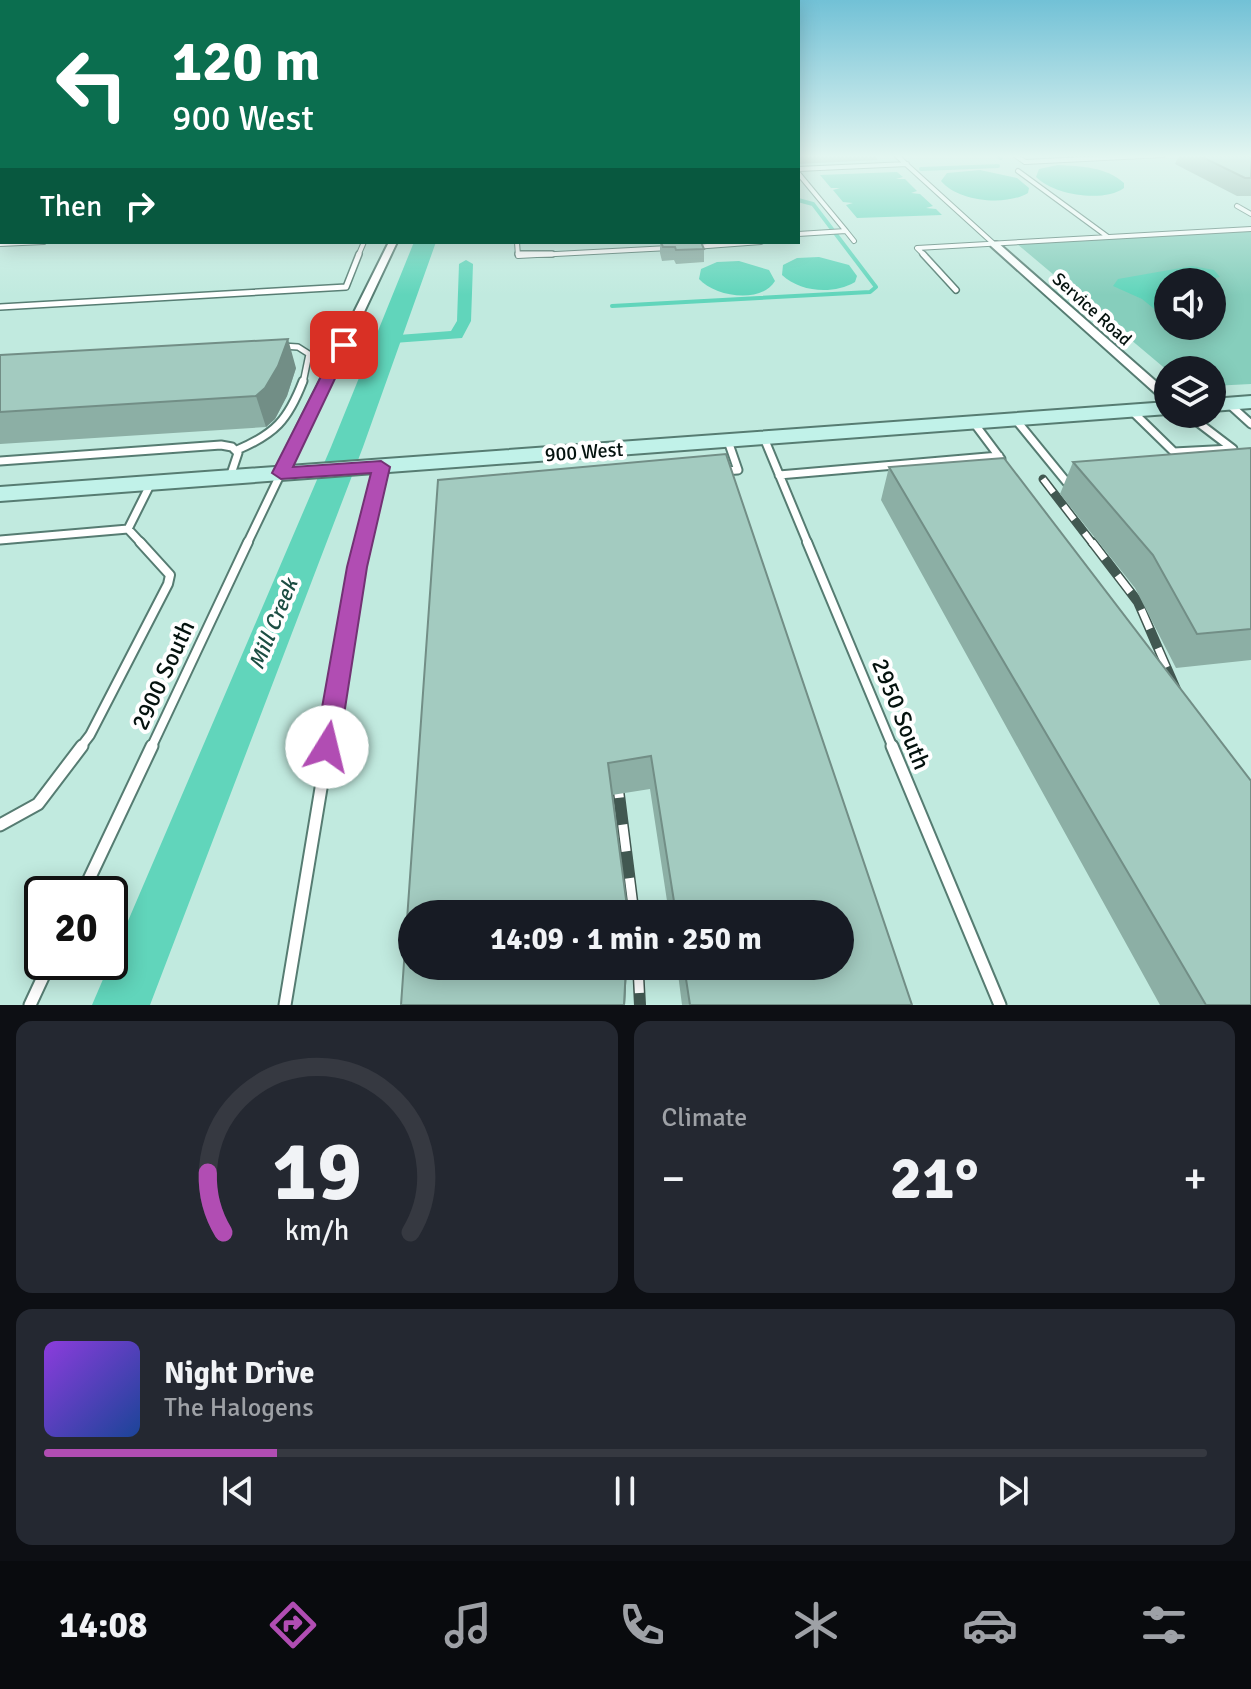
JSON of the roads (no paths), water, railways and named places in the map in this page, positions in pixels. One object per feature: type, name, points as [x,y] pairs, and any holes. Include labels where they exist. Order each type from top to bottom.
[{"type":"main road","points":[[1226,404],[1251,402]]},
{"type":"main road","name":"900 West","points":[[0,494],[355,468],[560,459],[728,441],[1154,409]]},
{"type":"street","points":[[281,473],[392,244]]},
{"type":"street","name":"Service Road","points":[[994,244],[1154,386]]},
{"type":"lane","points":[[823,202],[854,241]]},
{"type":"lane","points":[[948,202],[994,244]]},
{"type":"lane","points":[[1060,202],[1108,237]]},
{"type":"lane","points":[[1237,206],[1251,214]]},
{"type":"lane","points":[[956,290],[917,248],[1251,229]]},
{"type":"lane","points":[[800,234],[846,231]]},
{"type":"lane","points":[[0,307],[346,287],[363,244]]},
{"type":"lane","points":[[517,244],[518,256],[670,248]]},
{"type":"lane","points":[[685,247],[731,244]]},
{"type":"lane","points":[[0,461],[221,445],[237,450],[270,435],[279,427],[305,378],[311,359],[307,351],[298,347],[271,346]]},
{"type":"lane","points":[[1226,408],[1251,424]]},
{"type":"lane","points":[[1132,411],[1174,452]]},
{"type":"lane","points":[[1015,419],[1069,485],[1083,484]]},
{"type":"lane","points":[[974,423],[1008,468]]},
{"type":"lane","points":[[1205,428],[1241,457]]},
{"type":"lane","name":"2950 South","points":[[764,438],[1000,1005]]},
{"type":"lane","points":[[706,472],[738,470],[728,441]]},
{"type":"lane","points":[[1162,461],[1174,452],[1232,449]]},
{"type":"lane","points":[[230,477],[237,450]]},
{"type":"lane","points":[[779,475],[999,456]]},
{"type":"lane","points":[[285,1005],[357,567],[381,467]]},
{"type":"lane","name":"2900 South","points":[[91,876],[281,473]]},
{"type":"lane","points":[[128,529],[151,483]]},
{"type":"lane","points":[[0,541],[128,529]]},
{"type":"lane","points":[[0,825],[38,804],[90,735],[168,584],[170,575],[128,529]]},
{"type":"lane","points":[[30,1005],[42,980]]},
{"type":"waterway","points":[[612,306],[870,292],[876,287],[813,204],[805,202]]},
{"type":"waterway","name":"Mill Creek","points":[[121,1005],[347,447],[424,244]]},
{"type":"waterway","points":[[385,341],[457,335],[464,321],[466,264]]},
{"type":"railway","points":[[1043,479],[1093,544]]},
{"type":"railway","points":[[1092,542],[1138,602],[1178,694]]},
{"type":"railway","points":[[616,771],[632,900]]},
{"type":"railway","points":[[639,980],[640,1005]]}]
